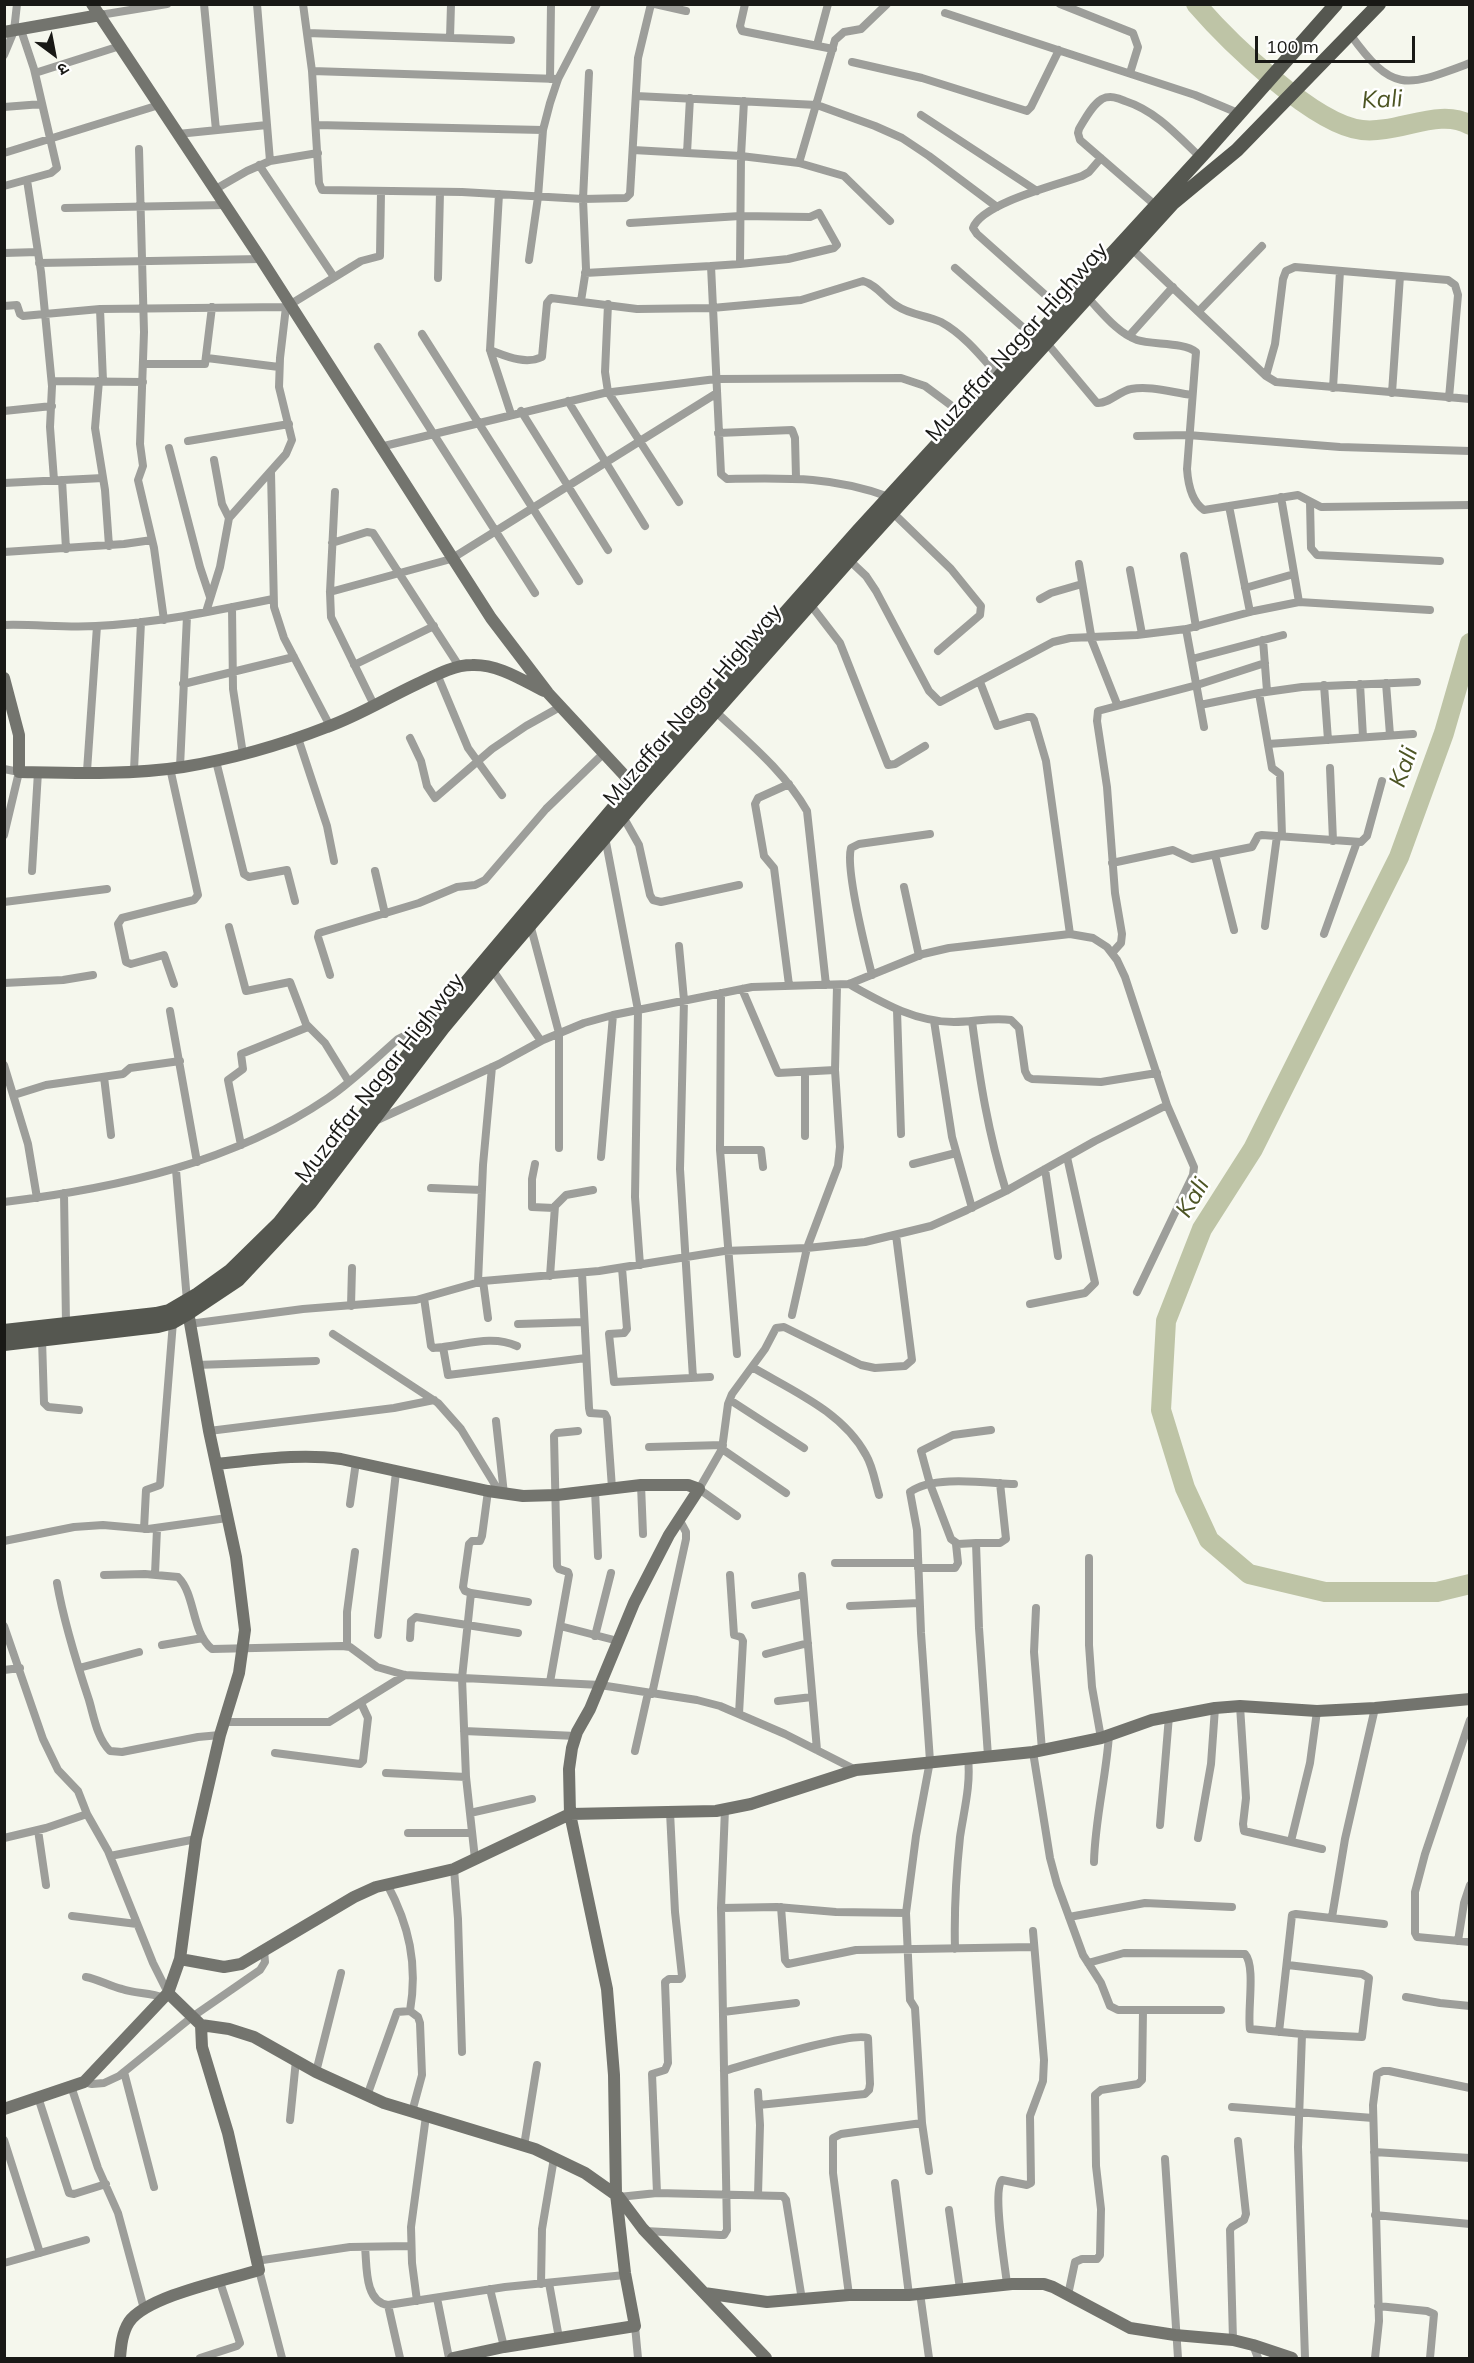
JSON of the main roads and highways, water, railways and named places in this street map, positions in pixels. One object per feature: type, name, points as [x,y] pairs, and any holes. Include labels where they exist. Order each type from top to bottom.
[{"type":"main road","name":"Muzaffar Nagar Highway","points":[[638,790],[715,711],[892,512],[1040,340],[1087,297],[1173,203],[1220,165],[1379,4]]},
{"type":"main road","name":"Muzaffar Nagar Highway","points":[[1040,340],[1060,308],[1200,157],[1333,8]]},
{"type":"main road","name":"Muzaffar Nagar Highway","points":[[188,1313],[279,1223],[365,1114],[427,1029],[638,790],[889,497],[964,415],[1003,381]]},
{"type":"main road","name":"Muzaffar Nagar Highway","points":[[4,1344],[158,1326],[173,1322],[238,1280],[310,1203],[375,1121],[443,1028],[605,837],[620,810]]},
{"type":"main road","name":"Muzaffar Nagar Highway","points":[[4,1332],[169,1311],[188,1313]]},
{"type":"waterway","name":"Kali","points":[[1196,4],[1229,39],[1273,79],[1297,98],[1342,125],[1362,130],[1376,130],[1446,119],[1458,120],[1470,125]]},
{"type":"waterway","name":"Kali","points":[[1470,643],[1444,733],[1399,857],[1253,1149],[1202,1229],[1166,1321],[1161,1410],[1185,1488],[1209,1540],[1249,1574],[1325,1592],[1437,1592],[1470,1584]]}]
